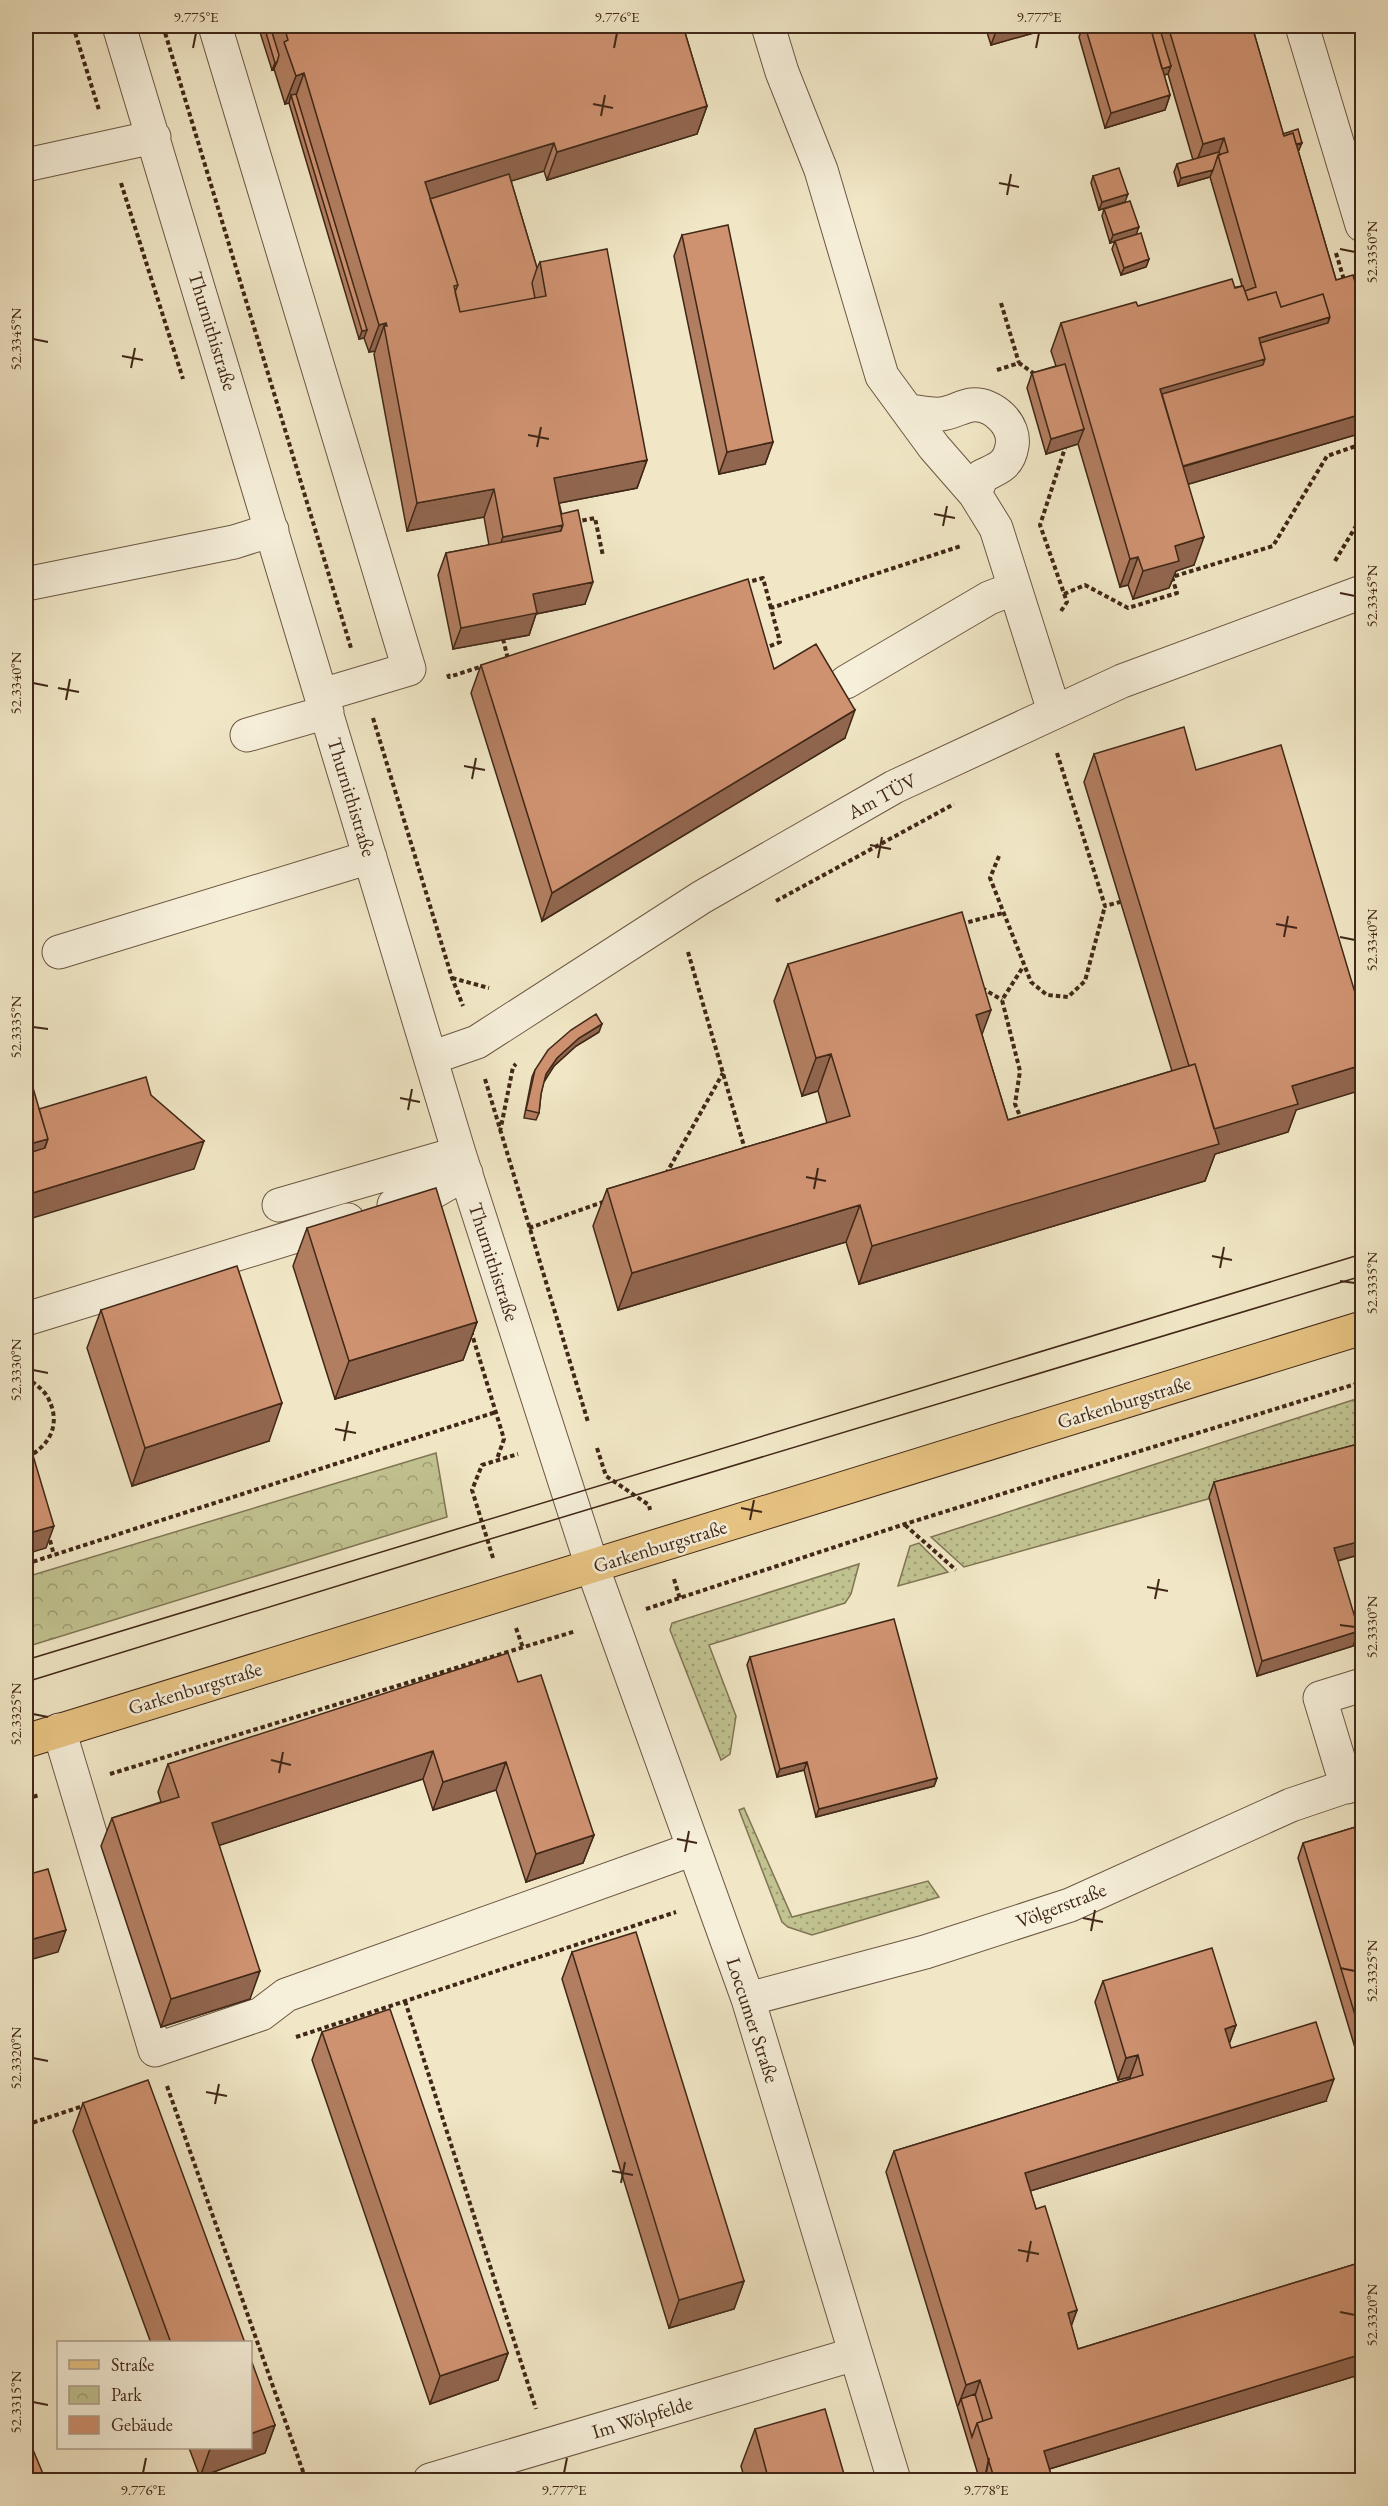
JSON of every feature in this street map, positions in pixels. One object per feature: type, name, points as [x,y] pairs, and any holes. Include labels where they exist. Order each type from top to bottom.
[{"type":"main road","name":"Garkenburgstraße","points":[[26,1741],[1362,1328]]},
{"type":"street","name":"Thurnithistraße","points":[[119,26],[463,1163],[592,1566]]},
{"type":"street","points":[[215,26],[409,669],[247,735]]},
{"type":"street","points":[[768,26],[782,72],[821,170],[882,376],[934,447],[975,494],[999,536],[1054,711]]},
{"type":"street","points":[[1302,26],[1362,225]]},
{"type":"street","points":[[26,165],[154,137]]},
{"type":"street","points":[[909,411],[940,414],[974,405],[994,410],[1010,427],[1013,442],[1011,455],[1002,468],[982,476],[975,494]]},
{"type":"street","points":[[26,584],[234,542],[272,530]]},
{"type":"street","points":[[846,682],[989,598],[1015,588]]},
{"type":"street","name":"Am TÜV","points":[[431,1058],[477,1042],[702,897],[894,787],[1122,681],[1362,592]]},
{"type":"street","points":[[59,952],[370,857]]},
{"type":"street","points":[[279,1205],[463,1163]]},
{"type":"street","points":[[26,1319],[430,1194],[463,1163]]},
{"type":"street","name":"Loccumer Straße","points":[[592,1566],[748,1999],[894,2481]]},
{"type":"street","points":[[1354,1784],[1320,1698],[1362,1684]]},
{"type":"street","points":[[59,1730],[155,2050],[261,2014],[286,1995],[693,1850]]},
{"type":"street","name":"Völgerstraße","points":[[748,1999],[925,1952],[1070,1905],[1291,1805],[1354,1784]]},
{"type":"street","name":"Im Wölpfelde","points":[[430,2481],[855,2354]]},
{"type":"path","points":[[1001,303],[1019,363],[1037,376]]},
{"type":"path","points":[[986,373],[1019,363]]},
{"type":"path","points":[[1064,594],[1085,585],[1128,608],[1177,594],[1172,577],[1273,546],[1327,456],[1362,444]]},
{"type":"path","points":[[1056,620],[1067,602],[1040,525],[1065,448]]},
{"type":"path","points":[[566,523],[595,518],[603,556]]},
{"type":"path","points":[[1333,565],[1359,521],[1362,520]]},
{"type":"path","points":[[771,608],[972,543],[1040,525]]},
{"type":"path","points":[[740,585],[763,578],[780,642],[761,650]]},
{"type":"path","points":[[503,639],[508,659]]},
{"type":"path","points":[[498,662],[519,655]]},
{"type":"path","points":[[446,669],[449,678],[488,665]]},
{"type":"path","points":[[999,856],[990,878],[1031,982],[1047,995],[1068,997],[1085,981],[1105,906],[1056,748]]},
{"type":"path","points":[[775,902],[962,799]]},
{"type":"path","points":[[1105,906],[1120,902]]},
{"type":"path","points":[[951,927],[1003,913]]},
{"type":"path","points":[[678,957],[697,946]]},
{"type":"path","points":[[688,952],[747,1158]]},
{"type":"path","points":[[1002,1000],[1024,966]]},
{"type":"path","points":[[977,986],[1002,1000],[1020,1071],[1015,1104],[1023,1125]]},
{"type":"path","points":[[500,1132],[513,1067],[521,1060]]},
{"type":"path","points":[[661,1182],[723,1073]]},
{"type":"path","points":[[529,1227],[616,1198]]},
{"type":"path","points":[[26,1377],[46,1394],[52,1410],[54,1426],[48,1441],[40,1451],[26,1458]]},
{"type":"path","points":[[26,1799],[523,1648],[905,1524],[1362,1382]]},
{"type":"path","points":[[26,1564],[496,1412]]},
{"type":"path","points":[[497,1459],[482,1465],[472,1490],[523,1648]]},
{"type":"path","points":[[45,1523],[54,1555]]},
{"type":"path","points":[[905,1524],[956,1570]]},
{"type":"path","points":[[285,2040],[711,1901]]},
{"type":"path","points":[[405,2001],[547,2446]]},
{"type":"path","points":[[164,2080],[306,2481]]},
{"type":"path","points":[[26,2125],[90,2104]]},
{"type":"green space","points":[[1362,1397],[1362,1456],[964,1567],[931,1537]]},
{"type":"green space","points":[[436,1453],[447,1517],[26,1647],[26,1577]]},
{"type":"green space","points":[[919,1543],[948,1572],[898,1586],[910,1546]]},
{"type":"green space","points":[[859,1564],[851,1594],[845,1603],[709,1645],[736,1716],[730,1754],[721,1760],[670,1630],[672,1623]]},
{"type":"green space","points":[[744,1808],[792,1917],[928,1881],[939,1897],[812,1935],[788,1927],[782,1922],[739,1810]]},
{"type":"building","points":[[264,26],[270,26],[279,55],[275,63]]},
{"type":"building","points":[[284,26],[683,26],[707,106],[557,152],[554,143],[425,182],[458,285],[454,286],[460,312],[546,296],[540,262],[607,249],[647,460],[554,478],[563,525],[503,537],[494,489],[417,503],[384,326],[387,326],[386,323],[379,325],[304,73],[296,76],[284,42],[288,40]]},
{"type":"building","points":[[1085,26],[1150,26],[1170,95],[1111,113]]},
{"type":"building","points":[[1150,26],[1159,26],[1171,66],[1162,69]]},
{"type":"building","points":[[1168,26],[1252,26],[1284,136],[1293,133],[1336,280],[1353,275],[1362,307],[1362,414],[1183,466],[1162,394],[1263,365],[1265,359],[1260,343],[1328,323],[1330,317],[1323,294],[1281,307],[1276,292],[1248,300],[1245,291],[1256,287],[1218,155],[1228,152],[1224,138],[1203,144]]},
{"type":"building","points":[[296,94],[367,330],[362,331],[291,95]]},
{"type":"building","points":[[1298,129],[1302,143],[1296,144],[1293,133],[1284,136],[1283,134]]},
{"type":"building","points":[[1219,152],[1220,155],[1218,155],[1213,170],[1181,178],[1177,164]]},
{"type":"building","points":[[1119,168],[1128,194],[1102,202],[1093,176]]},
{"type":"building","points":[[509,174],[537,268],[532,283],[535,298],[460,312],[455,292],[458,285],[430,199]]},
{"type":"building","points":[[1130,201],[1139,227],[1113,235],[1104,209]]},
{"type":"building","points":[[728,225],[773,442],[727,452],[682,235]]},
{"type":"building","points":[[1141,233],[1149,259],[1124,268],[1115,241]]},
{"type":"building","points":[[1232,279],[1235,288],[1243,286],[1248,300],[1276,292],[1281,307],[1323,294],[1330,317],[1259,338],[1265,359],[1160,389],[1204,537],[1175,546],[1179,561],[1143,571],[1138,557],[1130,559],[1061,323],[1136,302],[1138,306]]},
{"type":"building","points":[[1065,364],[1084,429],[1051,439],[1032,373]]},
{"type":"building","points":[[578,510],[593,582],[533,594],[537,613],[461,628],[446,553],[561,531],[563,525],[561,514]]},
{"type":"building","points":[[748,579],[774,669],[816,644],[855,710],[552,893],[481,665]]},
{"type":"building","points":[[1184,727],[1196,770],[1281,745],[1362,1016],[1362,1065],[1292,1086],[1298,1104],[1214,1129],[1195,1064],[1189,1066],[1094,754]]},
{"type":"building","points":[[962,912],[991,1010],[976,1015],[1008,1120],[1195,1064],[1219,1144],[872,1246],[860,1205],[632,1273],[607,1189],[850,1116],[831,1054],[816,1058],[788,964]]},
{"type":"building","points":[[596,1014],[602,1024],[579,1038],[557,1058],[546,1074],[539,1113],[526,1110],[535,1070],[548,1050],[571,1030]]},
{"type":"building","points":[[26,1064],[48,1139],[26,1145]]},
{"type":"building","points":[[146,1077],[151,1095],[204,1141],[26,1195],[26,1154],[45,1148],[48,1139],[39,1109]]},
{"type":"building","points":[[436,1188],[477,1322],[349,1361],[307,1228]]},
{"type":"building","points":[[237,1266],[282,1403],[145,1448],[101,1310]]},
{"type":"building","points":[[26,1432],[54,1526],[26,1534]]},
{"type":"building","points":[[1362,1443],[1362,1541],[1334,1548],[1359,1631],[1262,1661],[1214,1482]]},
{"type":"building","points":[[894,1619],[937,1778],[819,1809],[807,1762],[780,1769],[750,1657]]},
{"type":"building","points":[[508,1653],[518,1682],[541,1675],[594,1835],[536,1854],[506,1762],[443,1782],[433,1751],[212,1823],[260,1971],[171,1999],[112,1818],[179,1797],[168,1764]]},
{"type":"building","points":[[1362,1825],[1362,2038],[1303,1843]]},
{"type":"building","points":[[48,1869],[66,1930],[26,1941],[26,1875]]},
{"type":"building","points":[[636,1932],[744,2281],[679,2300],[572,1952]]},
{"type":"building","points":[[1212,1948],[1236,2025],[1225,2029],[1231,2048],[1316,2022],[1334,2079],[1025,2173],[1036,2209],[1045,2206],[1077,2310],[1068,2313],[1078,2349],[1362,2262],[1362,2354],[1044,2451],[1053,2481],[995,2481],[977,2423],[992,2418],[980,2380],[966,2385],[894,2151],[1143,2075],[1138,2055],[1126,2058],[1103,1981]]},
{"type":"building","points":[[390,2009],[508,2353],[440,2376],[322,2032]]},
{"type":"building","points":[[148,2080],[244,2341],[170,2341],[83,2103]]},
{"type":"building","points":[[252,2362],[275,2425],[252,2433]]},
{"type":"building","points":[[975,2394],[983,2421],[977,2423],[972,2437],[961,2399]]},
{"type":"building","points":[[825,2409],[846,2481],[769,2481],[755,2429]]},
{"type":"building","points":[[26,2433],[46,2481],[26,2481]]},
{"type":"building","points":[[568,2475],[569,2481],[551,2481]]},
{"type":"tram line","points":[[26,1660],[1362,1254]]},
{"type":"tram line","points":[[26,1682],[467,1546],[1362,1276]]}]
